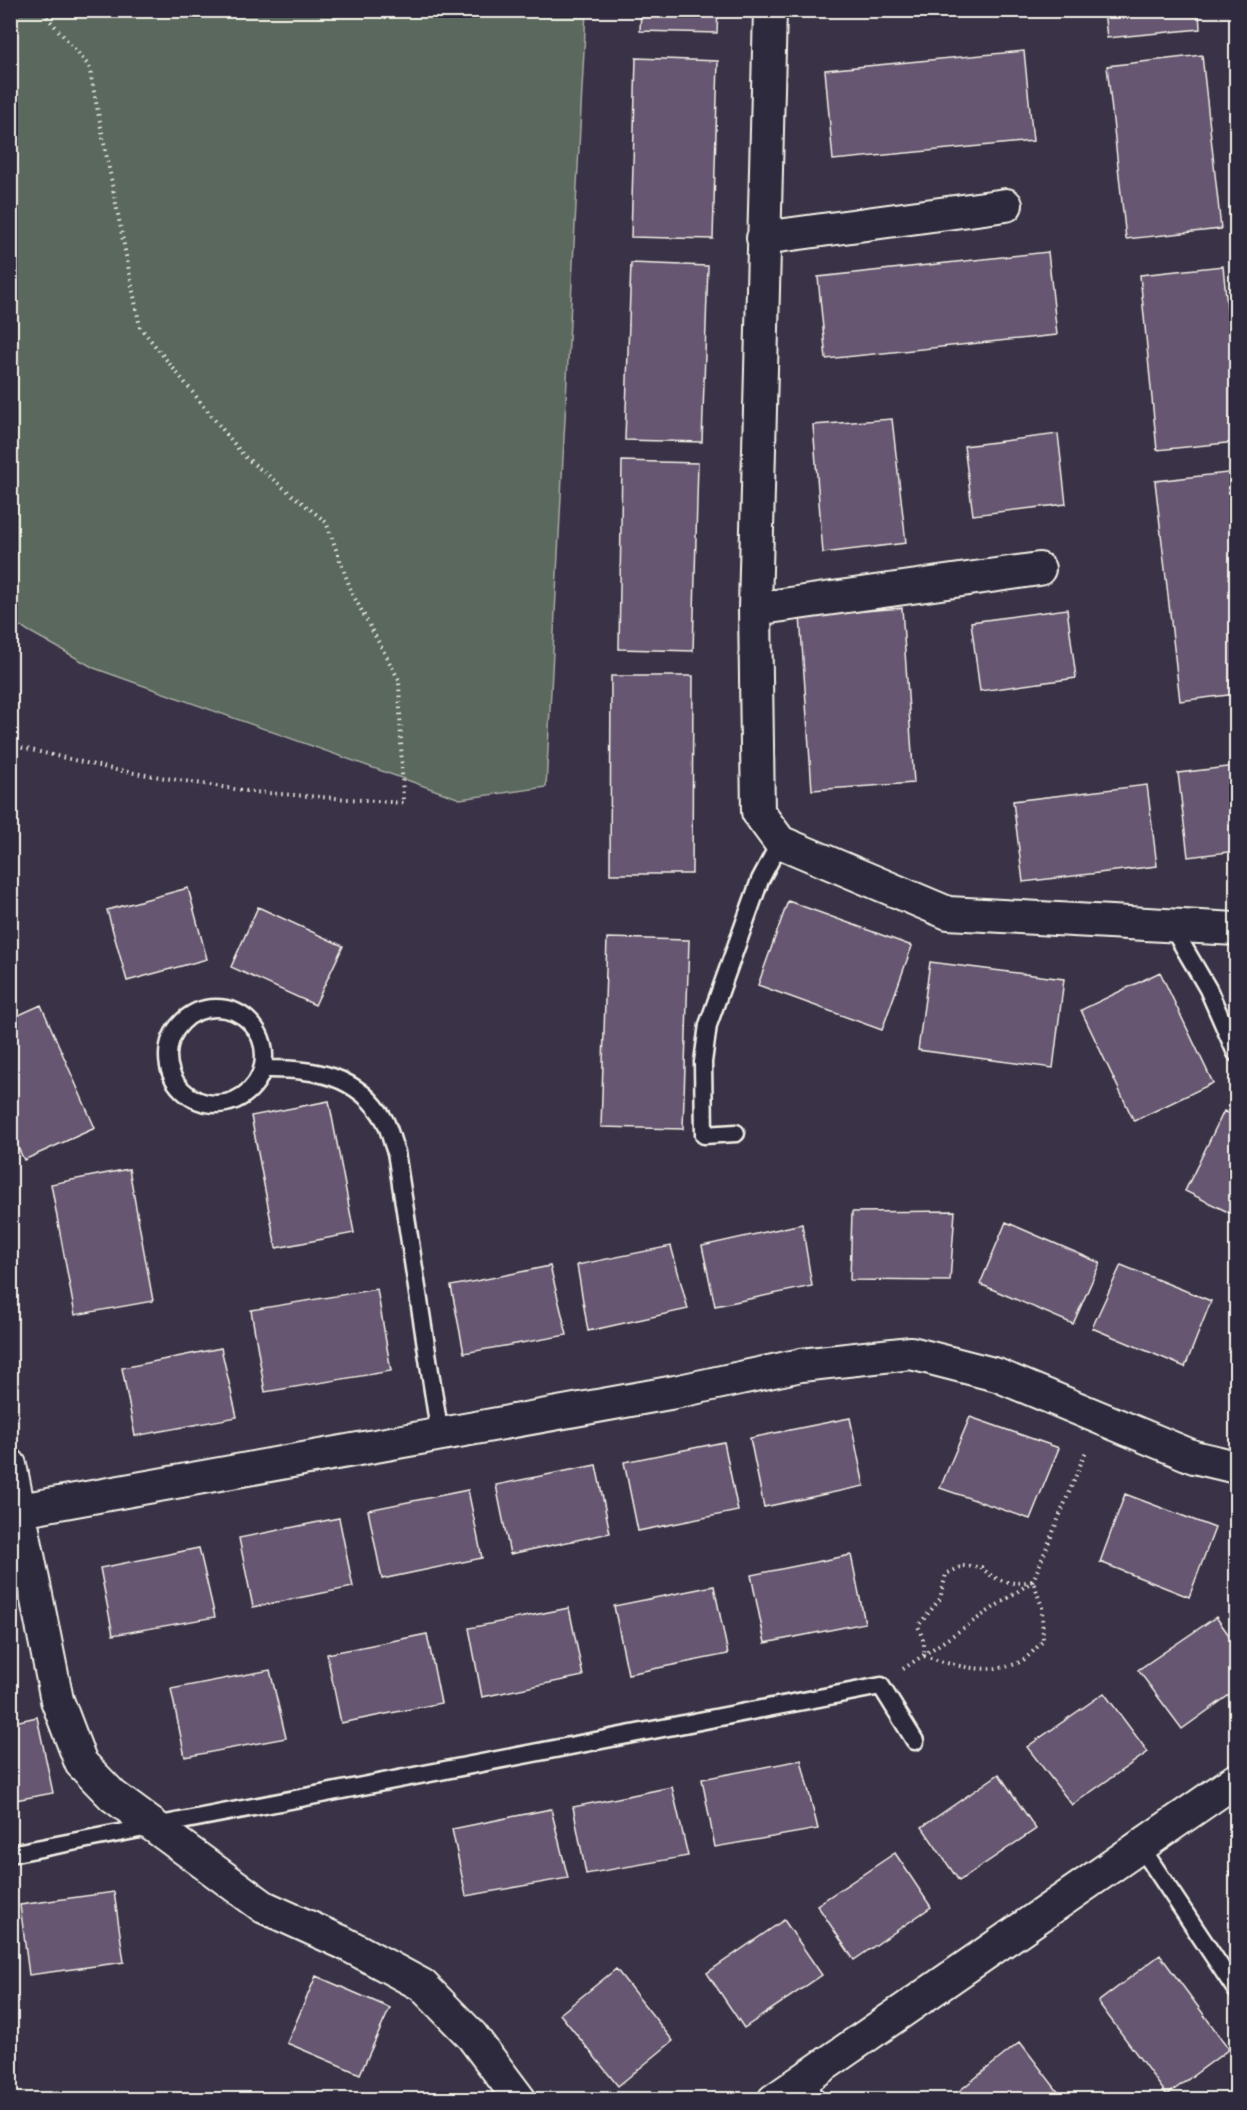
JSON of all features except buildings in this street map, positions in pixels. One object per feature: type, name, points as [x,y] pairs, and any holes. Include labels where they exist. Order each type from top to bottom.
[{"type":"street","points":[[770,10],[755,609],[758,812],[780,842],[948,913],[1236,929]]},
{"type":"street","points":[[763,238],[1006,205]]},
{"type":"street","points":[[755,609],[1039,569]]},
{"type":"street","points":[[20,1510],[440,1436],[675,1392],[801,1365],[911,1353],[997,1375],[1194,1457],[1236,1467]]},
{"type":"street","points":[[10,1465],[57,1700],[81,1763],[113,1797],[264,1907],[344,1943],[422,1985],[472,2036],[520,2100]]},
{"type":"street","points":[[774,2100],[810,2089],[1236,1780]]},
{"type":"lane","points":[[736,1133],[704,1135],[705,1042],[713,1007],[743,924],[760,880],[780,842]]},
{"type":"lane","points":[[1172,927],[1208,989],[1236,1053]]},
{"type":"lane","points":[[210,1008],[229,1010],[246,1018],[258,1033],[264,1051],[262,1070],[254,1086],[240,1099],[222,1104],[203,1103],[186,1095],[174,1080],[168,1062],[169,1043],[178,1027],[192,1014],[210,1008]]},
{"type":"lane","points":[[262,1070],[298,1068],[332,1075],[362,1094],[385,1121],[396,1152],[440,1436]]},
{"type":"lane","points":[[10,1854],[881,1686],[915,1741]]},
{"type":"lane","points":[[1141,1847],[1236,1990]]},
{"type":"path","points":[[10,745],[116,770],[253,792],[403,803],[399,680],[352,592],[326,522],[244,456],[140,327],[89,66],[40,10]]},
{"type":"path","points":[[10,180],[18,212],[10,225]]},
{"type":"path","points":[[881,1686],[1034,1581],[1099,1418]]},
{"type":"path","points":[[924,1656],[924,1642],[918,1626],[939,1599],[946,1574],[963,1566],[981,1567],[992,1577],[1015,1585],[1034,1581]]},
{"type":"path","points":[[924,1656],[950,1665],[981,1669],[1019,1662],[1043,1641],[1042,1607],[1034,1581]]},
{"type":"green space","points":[[11,10],[586,11],[546,787],[460,799],[94,668],[11,621]]}]
